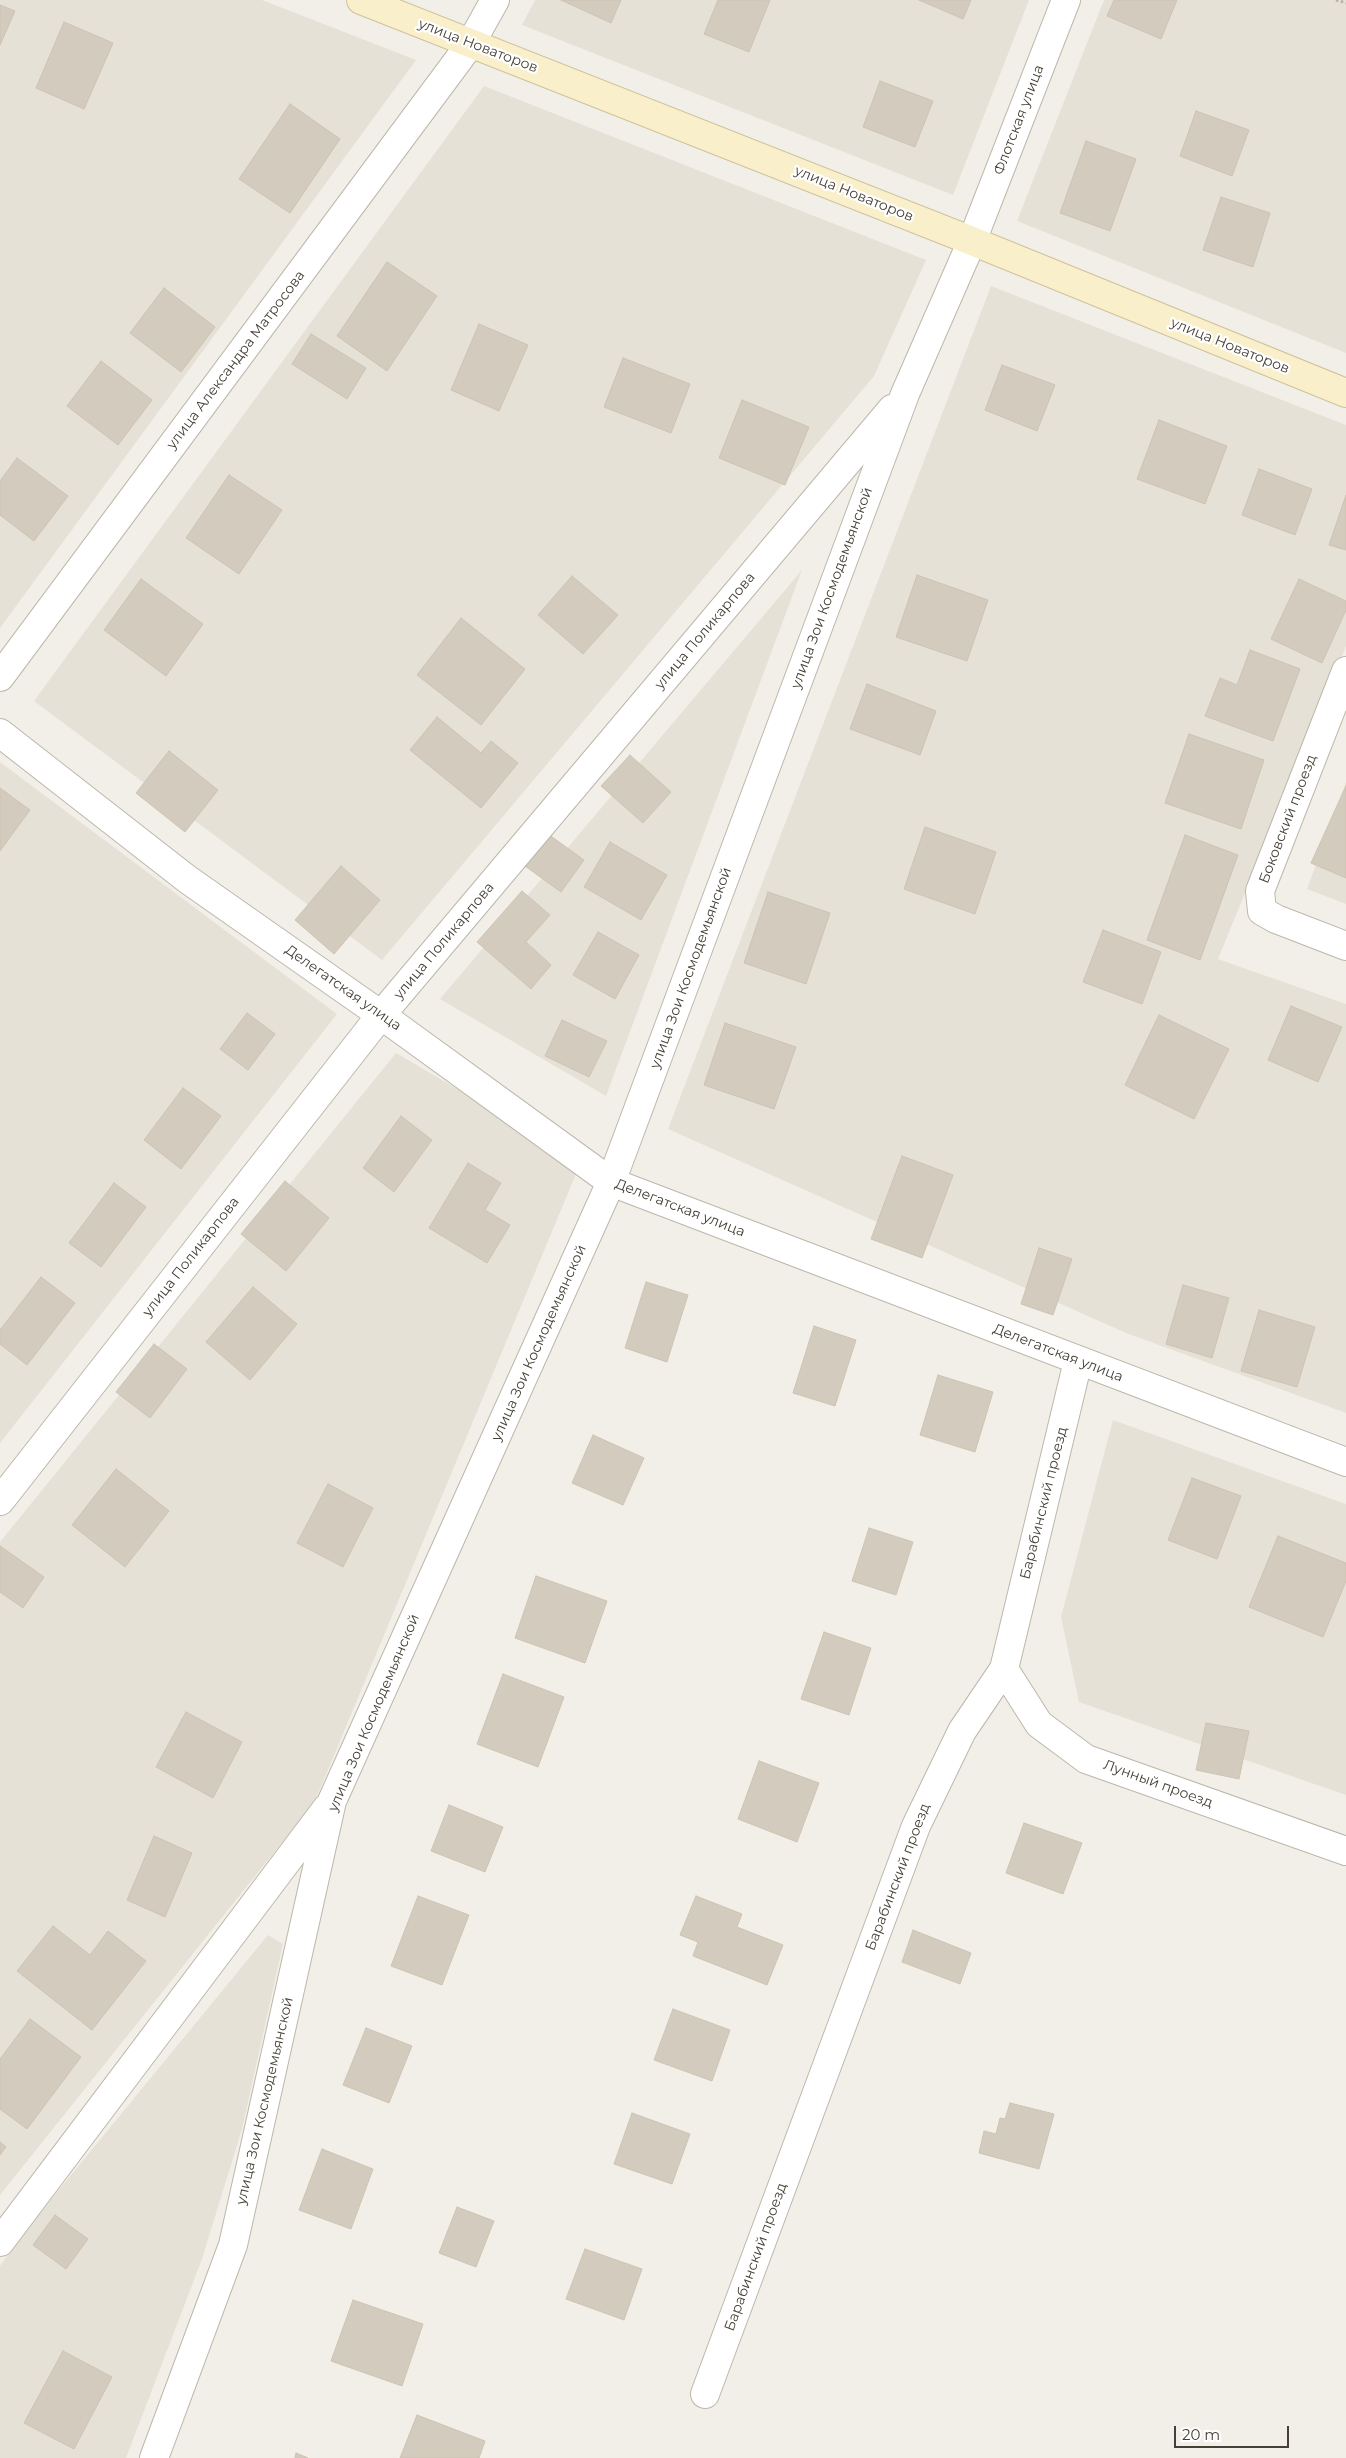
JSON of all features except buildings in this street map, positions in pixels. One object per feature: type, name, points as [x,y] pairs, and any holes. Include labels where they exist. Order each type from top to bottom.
[{"type":"main road","name":"улица Новаторов","points":[[361,0],[972,241],[1346,393]]},
{"type":"street","name":"улица Александра Матросова","points":[[0,677],[472,43],[495,0]]},
{"type":"street","name":"Флотская улица","points":[[972,241],[1066,0]]},
{"type":"street","name":"улица Зои Космодемьянской","points":[[154,2458],[233,2245],[332,1801],[611,1182],[904,394],[972,241]]},
{"type":"street","name":"улица Поликарпова","points":[[0,1501],[381,1015],[904,394]]},
{"type":"street","name":"Боковский проезд","points":[[1346,671],[1260,891],[1262,911],[1276,919],[1346,946]]},
{"type":"street","name":"Делегатская улица","points":[[0,732],[187,879],[381,1015],[611,1182],[1346,1462]]},
{"type":"street","name":"Барабинский проезд","points":[[705,2394],[916,1826],[962,1731],[1004,1669],[1078,1361]]},
{"type":"street","name":"Лунный проезд","points":[[1004,1669],[1039,1724],[1086,1759],[1346,1851]]},
{"type":"street","points":[[0,2242],[332,1801]]},
{"type":"path","points":[[1336,0],[1346,3]]},
{"type":"shaded area","points":[[0,0],[262,0],[416,60],[0,628]]},
{"type":"shaded area","points":[[535,0],[1029,0],[953,195],[522,25]]},
{"type":"shaded area","points":[[1104,0],[1346,0],[1346,353],[1017,221]]},
{"type":"shaded area","points":[[484,86],[926,260],[874,376],[382,960],[34,701]]},
{"type":"shaded area","points":[[991,286],[1346,425],[1346,646],[1218,959],[1346,1004],[1346,1413],[1126,1333],[668,1129]]},
{"type":"shaded area","points":[[802,570],[606,1096],[440,999]]},
{"type":"shaded area","points":[[0,762],[337,1014],[0,1443]]},
{"type":"shaded area","points":[[1346,782],[1346,904],[1307,889]]},
{"type":"shaded area","points":[[396,1053],[581,1162],[315,1801],[0,2195],[0,1542]]},
{"type":"shaded area","points":[[1113,1420],[1346,1504],[1346,1795],[1079,1702],[1061,1617]]},
{"type":"shaded area","points":[[268,1935],[283,1944],[242,2129],[202,2259],[126,2458],[0,2458],[0,2266],[21,2236]]}]
